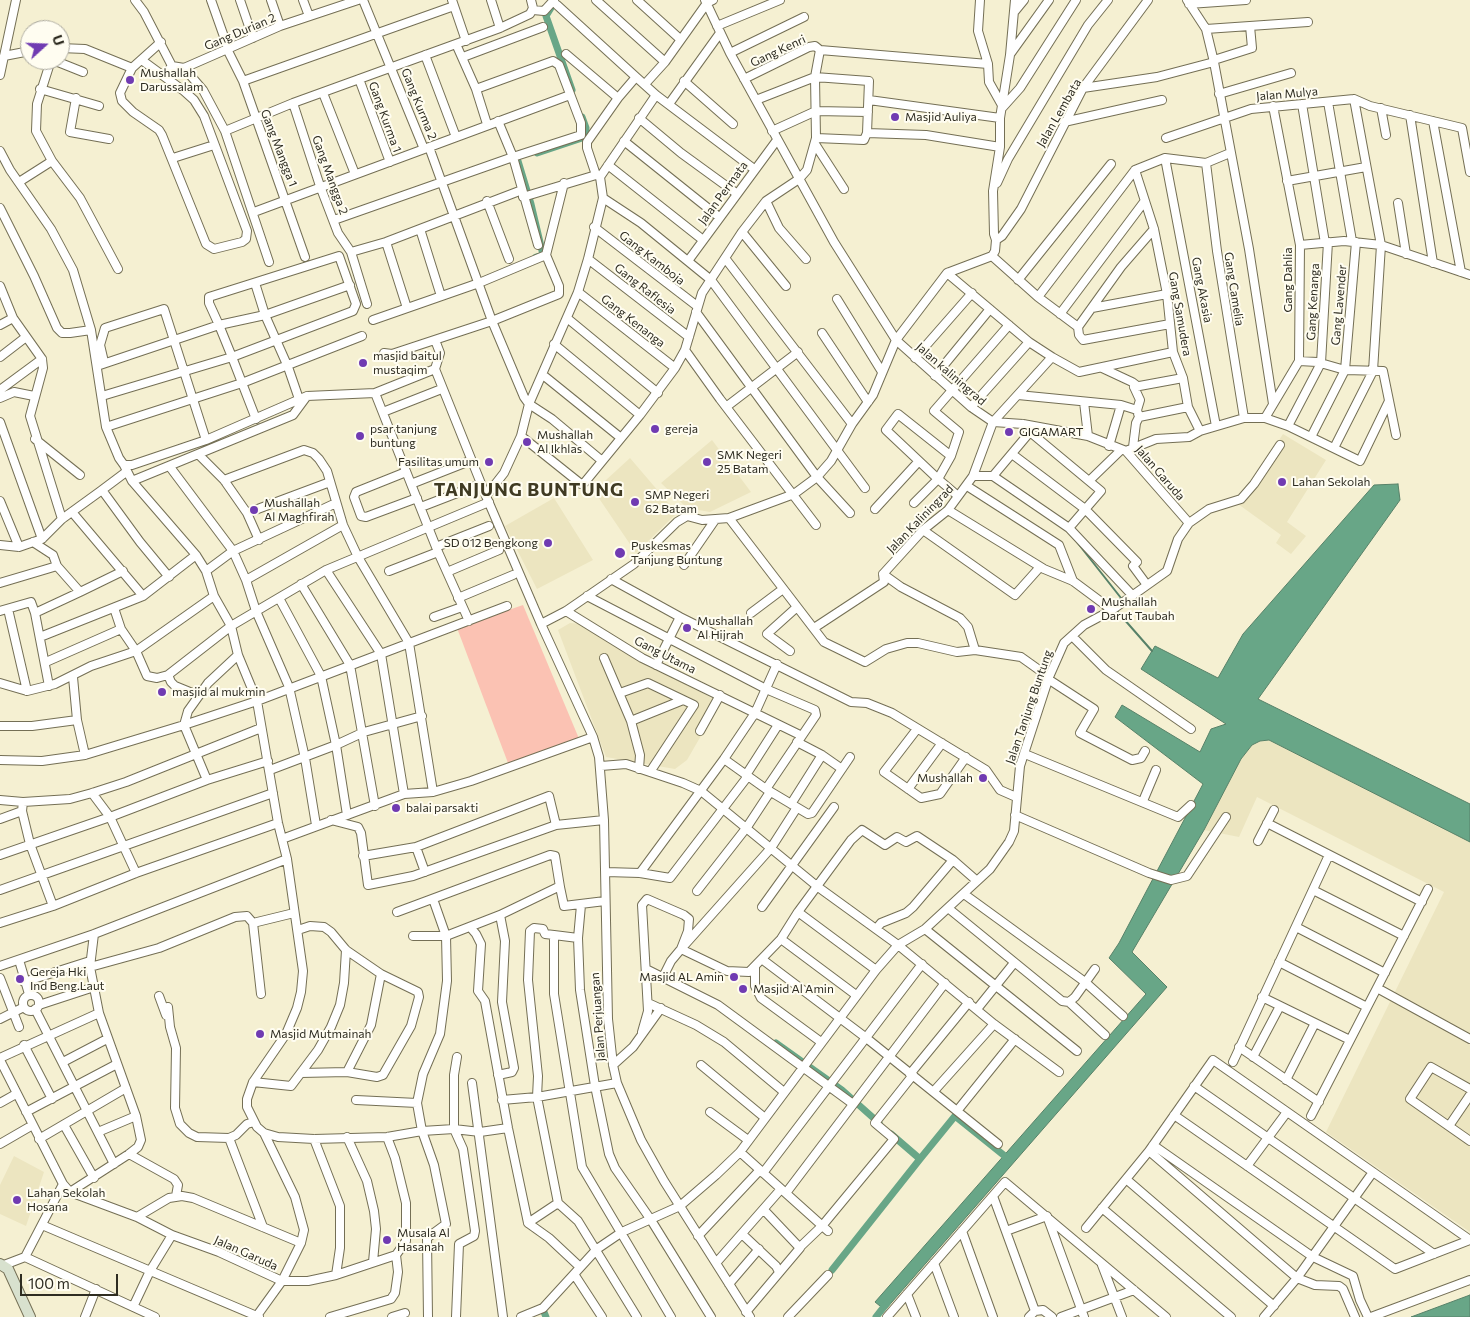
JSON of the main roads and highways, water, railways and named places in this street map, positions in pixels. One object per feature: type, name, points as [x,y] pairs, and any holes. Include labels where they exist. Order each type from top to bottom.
[{"type":"main road","points":[[1,1267],[24,1317]]},
{"type":"main road","points":[[1,1267],[8,1269],[30,1317]]},
{"type":"waterway","points":[[554,3],[546,16],[572,90]]},
{"type":"waterway","points":[[537,153],[585,137],[586,128],[582,117]]},
{"type":"waterway","points":[[518,161],[531,204],[543,255],[536,257]]},
{"type":"waterway","points":[[1069,532],[1121,598],[1112,605]]},
{"type":"waterway","points":[[1116,610],[1152,651]]},
{"type":"waterway","points":[[776,1043],[842,1090],[879,1123]]},
{"type":"waterway","points":[[920,1159],[955,1116],[1006,1157]]},
{"type":"waterway","points":[[832,1270],[920,1159],[891,1134]]},
{"type":"waterway","points":[[876,1317],[887,1303]]},
{"type":"waterway","points":[[544,1312],[546,1317]]},
{"type":"place","name":"Mushallah Darussalam","points":[[130,80]]},
{"type":"place","name":"Masjid Auliya","points":[[895,117]]},
{"type":"place","name":"masjid baitul mustaqim","points":[[363,363]]},
{"type":"place","name":"gereja","points":[[655,429]]},
{"type":"place","name":"GIGAMART","points":[[1009,432]]},
{"type":"place","name":"psar tanjung buntung","points":[[360,436]]},
{"type":"place","name":"Mushallah Al Ikhlas","points":[[527,442]]},
{"type":"place","name":"Fasilitas umum","points":[[489,462]]},
{"type":"place","name":"SMK Negeri 25 Batam","points":[[707,462]]},
{"type":"place","name":"Lahan Sekolah","points":[[1282,482]]},
{"type":"place","name":"SMP Negeri 62 Batam","points":[[635,502]]},
{"type":"place","name":"Mushallah Al Maghfirah","points":[[254,510]]},
{"type":"place","name":"SD 012 Bengkong","points":[[548,543]]},
{"type":"place","name":"Puskesmas Tanjung Buntung","points":[[620,553]]},
{"type":"place","name":"Mushallah Darut Taubah","points":[[1091,609]]},
{"type":"place","name":"Mushallah Al Hijrah","points":[[687,628]]},
{"type":"place","name":"masjid al mukmin","points":[[162,692]]},
{"type":"place","name":"Mushallah","points":[[983,778]]},
{"type":"place","name":"balai parsakti","points":[[396,808]]},
{"type":"place","name":"Masjid AL Amin","points":[[734,977]]},
{"type":"place","name":"Gereja Hki Ind Beng.Laut","points":[[20,979]]},
{"type":"place","name":"Masjid Al Amin","points":[[743,989]]},
{"type":"place","name":"Masjid Mutmainah","points":[[260,1034]]},
{"type":"place","name":"Lahan Sekolah Hosana","points":[[17,1200]]},
{"type":"place","name":"Musala Al Hasanah","points":[[387,1240]]},
{"type":"district","name":"TANJUNG BUNTUNG","points":[[529,490]]}]
